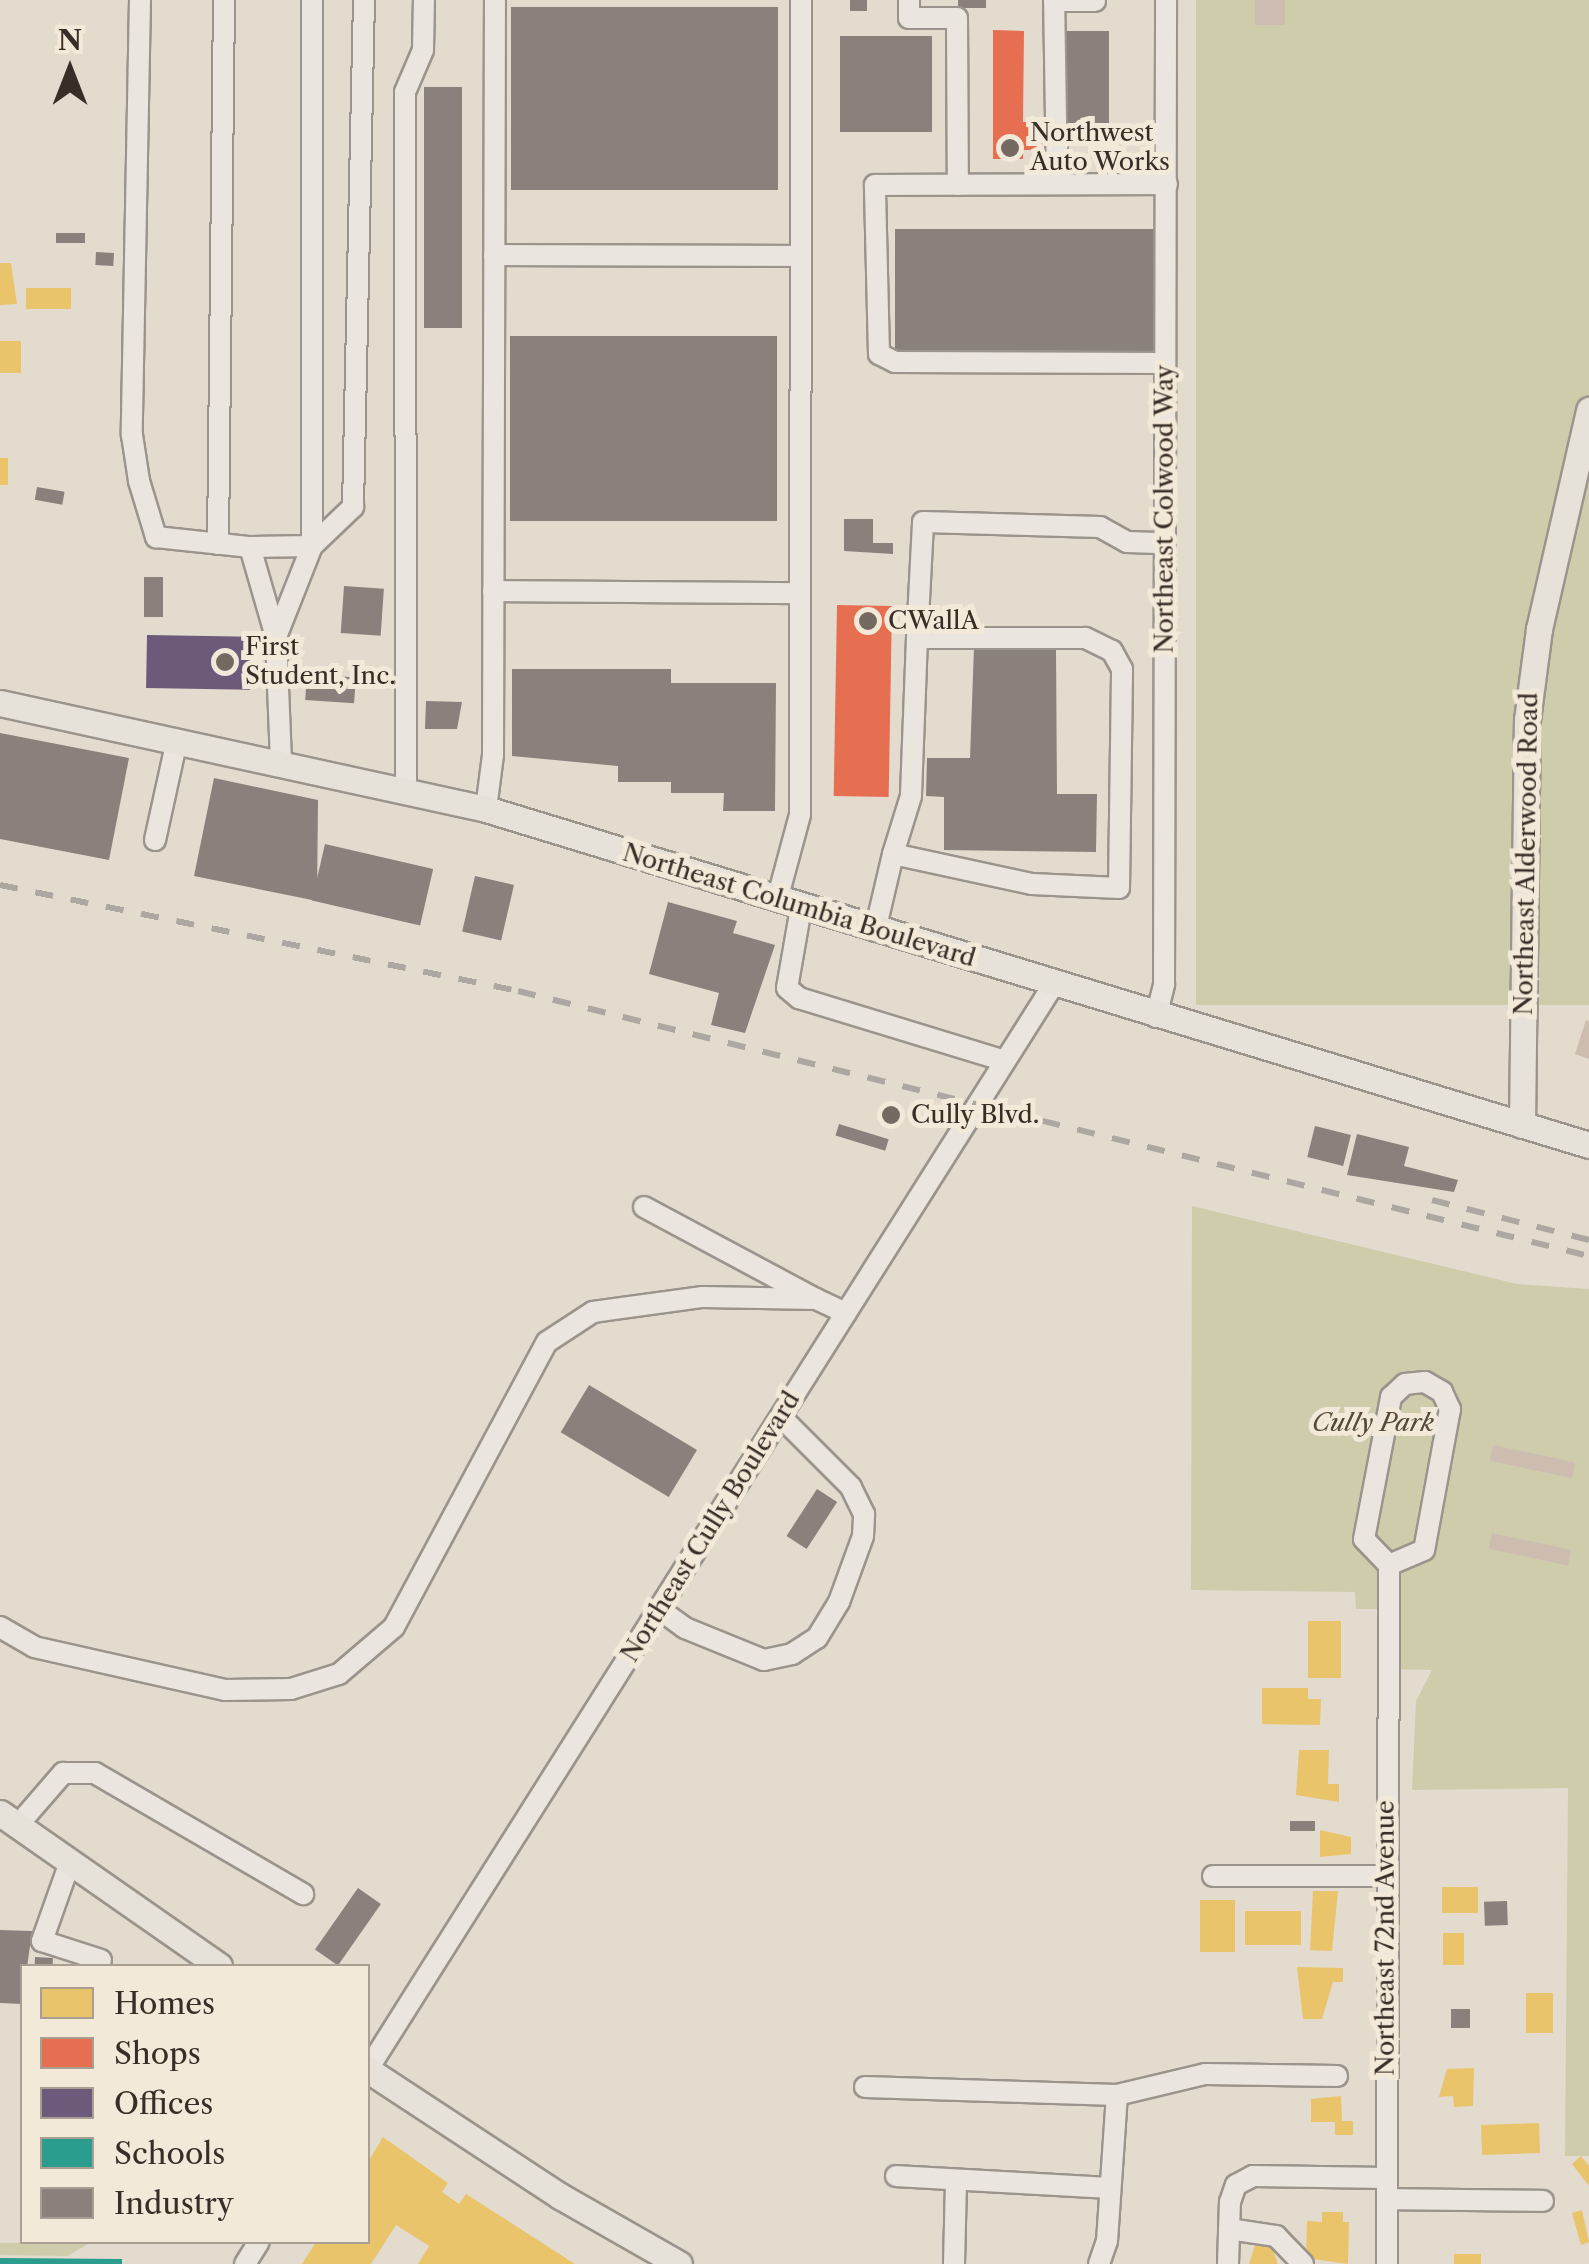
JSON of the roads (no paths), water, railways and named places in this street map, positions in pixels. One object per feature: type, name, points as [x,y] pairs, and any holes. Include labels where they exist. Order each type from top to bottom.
[{"type":"main road","name":"Northeast Alderwood Road","points":[[1522,1125],[1528,709],[1539,630],[1589,410]]},
{"type":"main road","name":"Northeast Columbia Boulevard","points":[[0,703],[486,808],[1156,1017],[1589,1145]]},
{"type":"main road","points":[[9,1819],[217,1964]]},
{"type":"main road","points":[[370,2070],[560,2196],[679,2264]]},
{"type":"street","points":[[140,0],[132,435],[156,537],[250,546],[312,546],[353,506],[364,0]]},
{"type":"street","points":[[218,544],[224,0]]},
{"type":"street","points":[[276,637],[312,546],[312,0]]},
{"type":"street","points":[[406,788],[405,92],[423,50],[424,0]]},
{"type":"street","points":[[486,808],[494,592],[495,0]]},
{"type":"street","points":[[801,0],[800,814],[789,904],[786,988],[799,998],[1005,1061]]},
{"type":"street","points":[[909,0],[909,18],[958,18],[958,185]]},
{"type":"street","name":"Northeast Colwood Way","points":[[1156,1017],[1164,984],[1166,0]]},
{"type":"street","points":[[1057,184],[1054,1],[1095,1]]},
{"type":"street","points":[[1165,363],[896,362],[878,354],[875,185],[1166,184]]},
{"type":"street","points":[[494,254],[801,256]]},
{"type":"street","points":[[875,931],[911,796],[923,522],[1100,526],[1127,542],[1165,543]]},
{"type":"street","points":[[250,546],[276,637],[281,761]]},
{"type":"street","points":[[494,592],[800,593]]},
{"type":"street","points":[[893,854],[1032,884],[1119,888],[1119,658],[1085,638],[917,638]]},
{"type":"street","points":[[154,840],[177,740]]},
{"type":"street","name":"Northeast Cully Boulevard","points":[[370,2066],[1054,984]]},
{"type":"street","points":[[644,1208],[846,1313]]},
{"type":"street","points":[[0,1627],[34,1646],[225,1690],[292,1688],[339,1674],[394,1627],[546,1342],[592,1312],[703,1297],[816,1299]]},
{"type":"street","points":[[1425,1382],[1442,1392],[1450,1409],[1424,1550],[1413,1560],[1388,1565],[1364,1538],[1391,1396],[1406,1384],[1425,1382]]},
{"type":"street","points":[[659,1609],[685,1628],[764,1660],[792,1654],[824,1626],[863,1536],[864,1514],[851,1488],[781,1417]]},
{"type":"street","name":"Northeast 72nd Avenue","points":[[1387,2264],[1384,1612],[1388,1565]]},
{"type":"street","points":[[9,1819],[63,1773],[95,1773],[304,1894]]},
{"type":"street","points":[[70,1862],[42,1941],[101,1960]]},
{"type":"street","points":[[1212,1876],[1386,1876]]},
{"type":"street","points":[[865,2086],[1118,2094],[1205,2074],[1337,2076]]},
{"type":"street","points":[[1099,2264],[1118,2094]]},
{"type":"street","points":[[896,2176],[1109,2188]]},
{"type":"street","points":[[1228,2264],[1236,2185],[1253,2176],[1543,2201]]},
{"type":"street","points":[[954,2264],[956,2182]]},
{"type":"street","points":[[1229,2229],[1276,2236],[1303,2264]]},
{"type":"railway","points":[[0,885],[518,991],[1589,1256]]},
{"type":"railway","points":[[1432,1200],[1589,1240]]},
{"type":"place","name":"Northwest Auto Works","points":[[1010,148]]},
{"type":"place","name":"CWallA","points":[[868,621]]},
{"type":"place","name":"First Student, Inc.","points":[[225,662]]},
{"type":"place","name":"Cully Blvd.","points":[[891,1115]]},
{"type":"park label","name":"Cully Park","points":[[1373,1423]]}]
